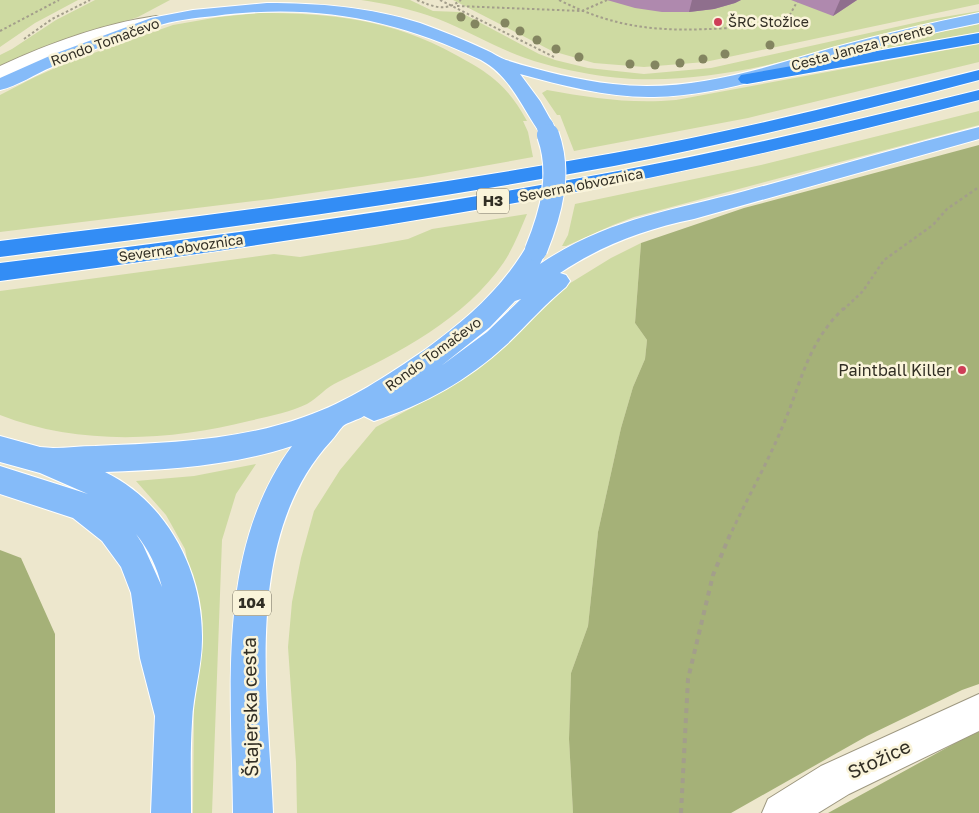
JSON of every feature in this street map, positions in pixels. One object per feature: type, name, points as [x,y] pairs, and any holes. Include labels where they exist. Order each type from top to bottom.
[{"type":"highway","points":[[747,78],[806,70],[979,38]]},
{"type":"highway","name":"Severna obvoznica","points":[[0,249],[322,207],[590,163],[742,134],[897,97],[979,75]]},
{"type":"highway","name":"Severna obvoznica","points":[[0,272],[384,220],[587,185],[793,142],[979,95]]},
{"type":"main road","points":[[156,21],[190,0]]},
{"type":"main road","points":[[288,0],[318,7]]},
{"type":"main road","points":[[342,0],[389,8],[440,23],[486,47],[498,63]]},
{"type":"main road","name":"Rondo Tomačevo","points":[[0,85],[63,56],[156,21],[228,10],[291,6],[358,12],[411,24],[498,63],[525,92],[545,126],[554,159],[554,199],[536,250],[517,283],[500,302],[461,337],[419,368],[338,416],[306,429],[272,439],[187,454],[135,459],[42,460],[0,449]]},
{"type":"main road","name":"Cesta Janeza Porente","points":[[498,63],[575,84],[623,91],[655,92],[688,89],[747,78],[904,34],[979,18]]},
{"type":"main road","points":[[500,302],[587,246],[612,234],[658,219],[694,212],[979,134]]},
{"type":"main road","points":[[338,416],[358,414],[382,407],[412,396],[435,383],[476,355],[552,285],[583,264],[643,233],[694,212]]},
{"type":"main road","name":"Štajerska cesta","points":[[253,813],[248,628],[259,563],[273,512],[290,476],[317,435],[338,416]]},
{"type":"main road","points":[[42,460],[106,488],[130,504],[149,524],[166,551],[175,573],[185,638],[173,721],[171,813]]},
{"type":"main road","points":[[0,480],[82,506],[113,530],[123,542],[132,556],[148,593],[158,658],[173,721]]},
{"type":"street","points":[[0,73],[83,38],[121,26],[156,21]]},
{"type":"street","name":"Stožice","points":[[782,813],[835,780],[979,712]]},
{"type":"path","points":[[0,31],[59,0]]},
{"type":"path","points":[[20,41],[60,14],[90,0]]},
{"type":"path","points":[[417,0],[439,10],[454,6],[582,11],[607,0]]},
{"type":"path","points":[[440,0],[555,57]]},
{"type":"path","points":[[454,6],[461,0]]},
{"type":"path","points":[[559,0],[582,11],[614,22],[653,29],[772,25],[786,22],[798,0]]},
{"type":"path","points":[[681,813],[688,679],[713,575],[730,534],[784,424],[811,351],[836,316],[863,291],[884,260],[933,225],[947,209],[979,187]]},
{"type":"green space","points":[[0,0],[78,0],[35,23],[0,47]]},
{"type":"green space","points":[[95,0],[170,0],[138,17],[63,43],[0,70],[0,55],[56,20]]},
{"type":"green space","points":[[361,0],[410,0],[433,11],[460,12],[539,54],[555,60],[588,68],[644,74],[711,68],[932,19],[979,11],[979,14],[929,24],[780,62],[731,72],[680,78],[630,79],[579,72],[540,63],[512,53],[427,15]]},
{"type":"green space","name":"ŠRC Stožice","points":[[453,0],[979,0],[979,4],[705,62],[644,67],[594,63],[552,51]]},
{"type":"green space","points":[[258,13],[311,14],[360,20],[408,33],[456,55],[489,75],[512,98],[527,121],[523,121],[528,132],[533,157],[422,177],[271,199],[0,232],[0,95],[71,61],[173,25]]},
{"type":"green space","points":[[979,24],[979,32],[854,54],[904,40]]},
{"type":"green space","points":[[979,44],[979,62],[748,118],[574,151],[560,115],[557,115],[542,93],[547,90],[627,101],[676,100]]},
{"type":"green space","points":[[979,111],[979,125],[634,217],[562,246],[568,235],[575,204],[761,165]]},
{"type":"green space","points":[[979,145],[979,684],[962,690],[867,736],[731,813],[573,813],[569,739],[571,673],[588,626],[598,532],[621,428],[633,387],[645,359],[647,340],[635,323],[641,243],[744,208]]},
{"type":"green space","points":[[527,214],[504,262],[470,301],[407,346],[334,384],[311,402],[301,407],[219,428],[156,436],[124,437],[92,436],[61,432],[30,425],[0,415],[0,291],[274,254],[300,257],[408,239],[432,229]]},
{"type":"green space","points":[[641,243],[635,323],[647,340],[645,359],[633,387],[621,428],[598,532],[588,626],[571,673],[569,739],[573,813],[297,813],[296,762],[288,647],[292,602],[301,558],[314,511],[340,470],[376,427],[432,397],[559,290],[611,258]]},
{"type":"green space","points":[[256,464],[236,494],[222,540],[212,813],[193,813],[195,598],[185,549],[166,515],[136,481],[194,476]]},
{"type":"green space","points":[[0,550],[21,558],[55,634],[55,813],[0,813]]},
{"type":"green space","points":[[979,730],[979,813],[828,813]]},
{"type":"place","name":"ŠRC Stožice","points":[[718,22]]},
{"type":"place","name":"Paintball Killer","points":[[962,370]]}]
